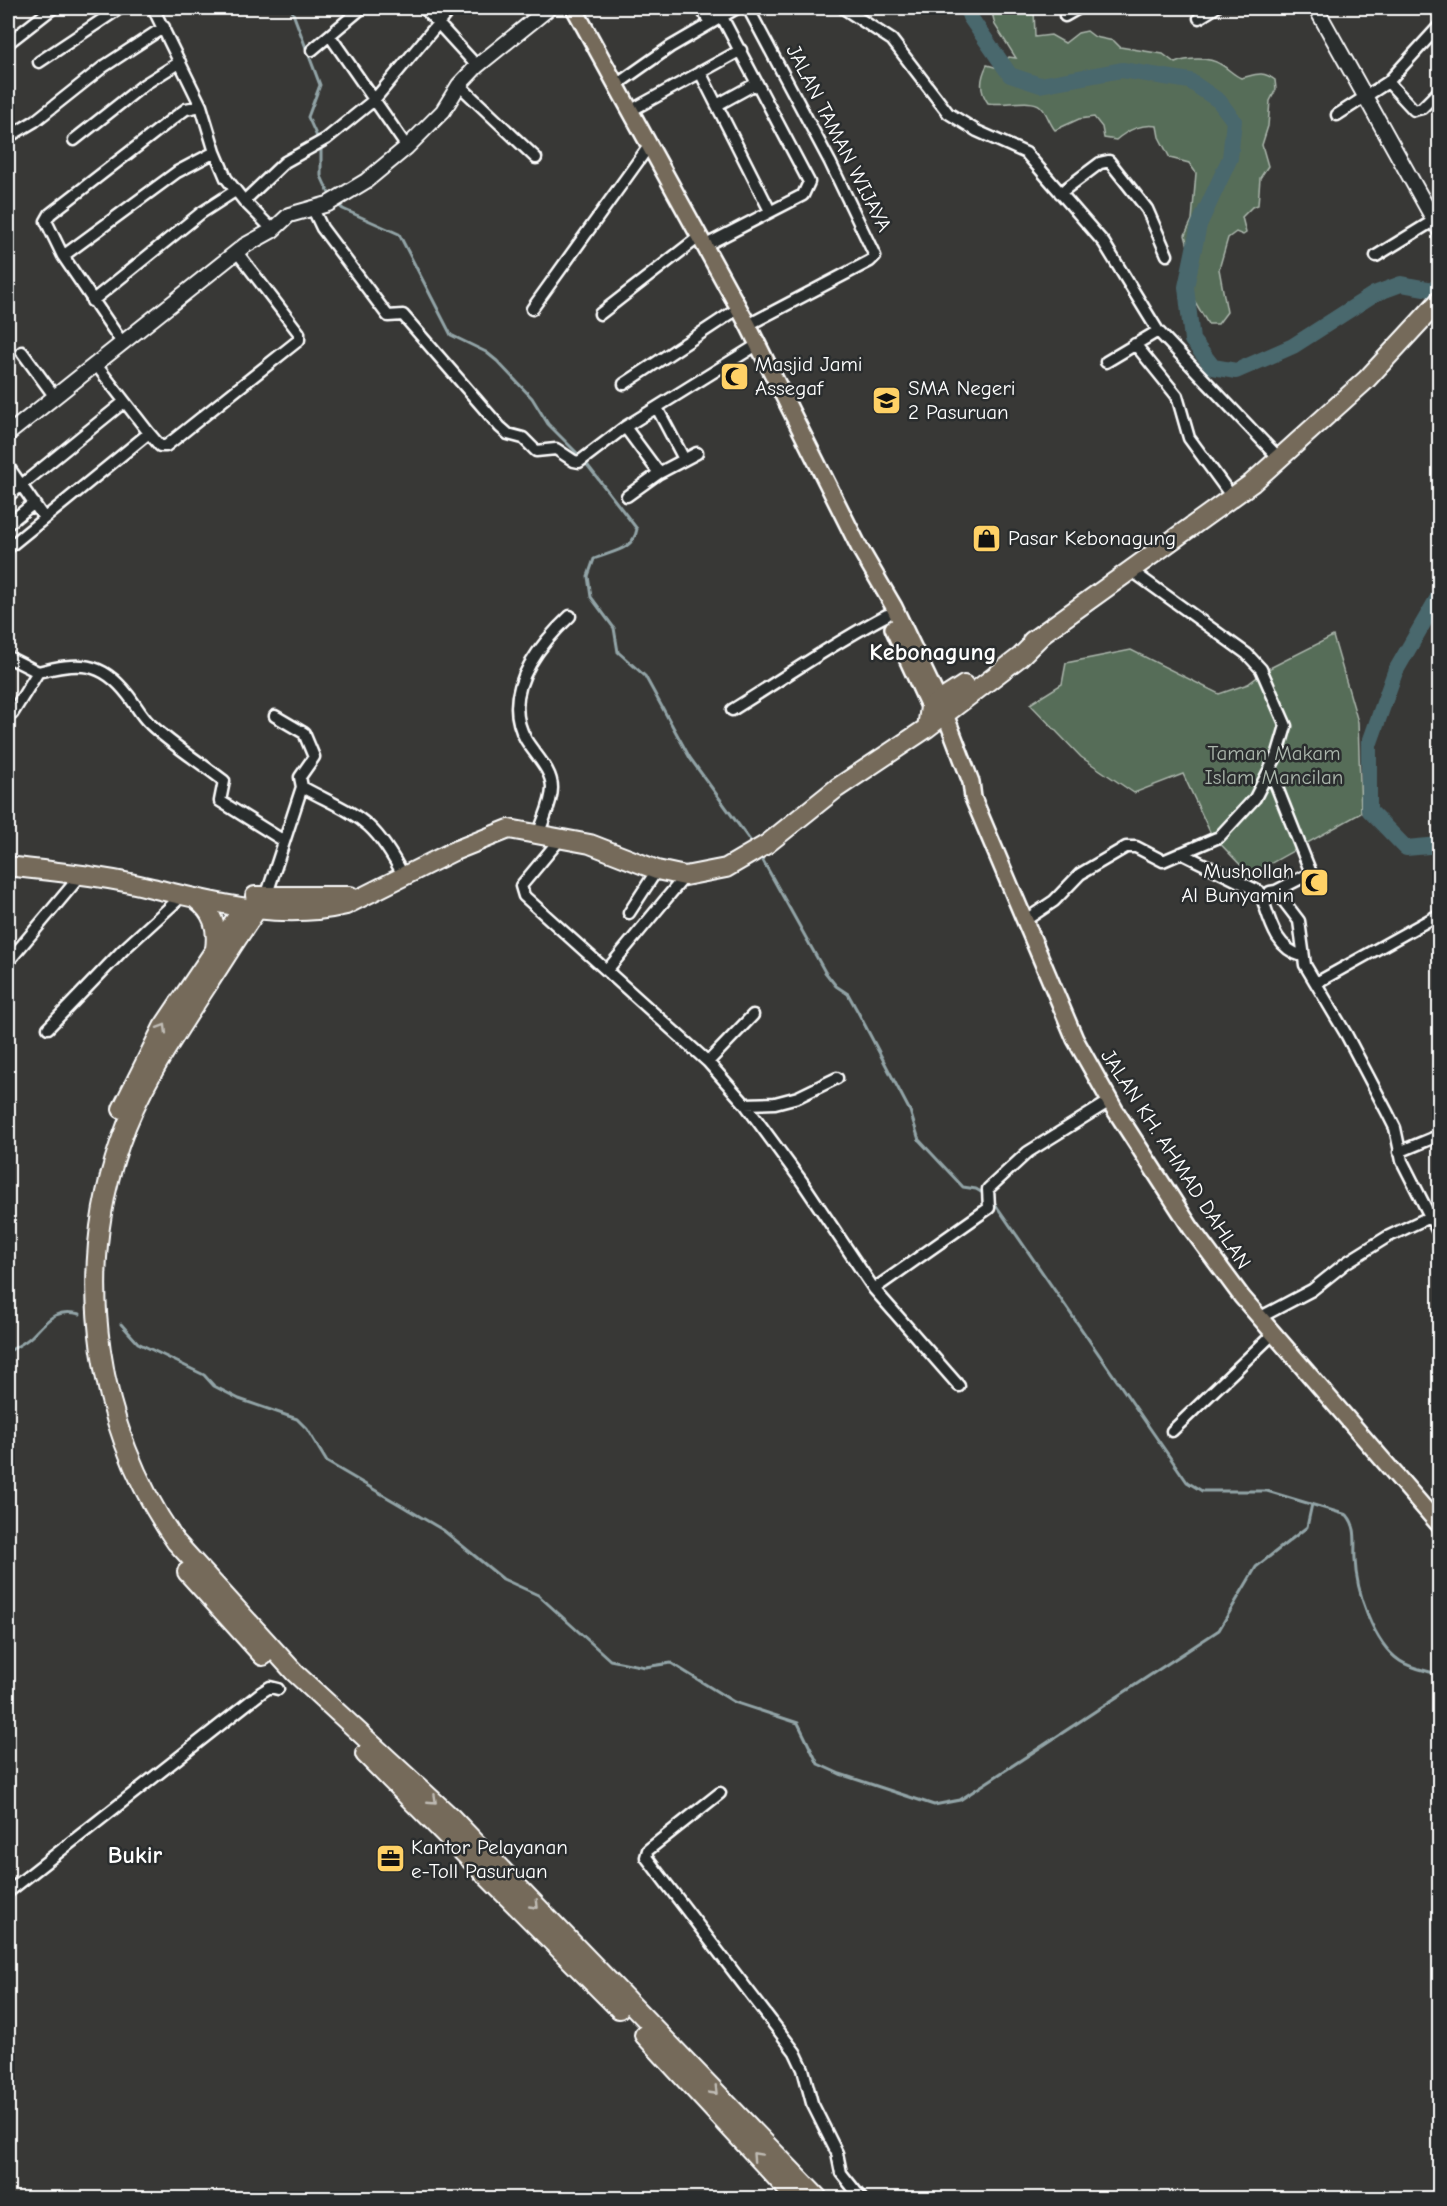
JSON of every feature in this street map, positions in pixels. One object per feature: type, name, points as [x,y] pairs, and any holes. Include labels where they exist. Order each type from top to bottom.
[{"type":"highway","points":[[240,934],[265,920],[290,912],[327,910],[367,897],[404,877],[498,832],[509,829],[590,844],[657,870],[685,876],[726,868],[745,858],[767,844],[935,714],[1015,649],[1041,636],[1232,497],[1359,387],[1437,303]]},
{"type":"highway","points":[[8,866],[81,875],[152,888],[189,898],[254,903],[367,897]]},
{"type":"highway","points":[[152,888],[203,889],[290,912]]},
{"type":"highway","points":[[189,898],[211,914],[217,937],[215,949]]},
{"type":"highway","points":[[254,903],[240,934],[181,1025],[135,1105],[120,1143],[104,1209],[97,1257],[96,1317],[108,1388],[133,1469],[159,1518],[176,1542],[295,1673],[451,1817],[818,2199]]},
{"type":"highway","points":[[254,903],[215,949],[163,1028],[131,1085],[112,1134],[96,1195],[84,1263],[86,1322],[91,1366],[116,1454],[134,1496],[158,1536],[258,1651],[407,1794],[634,2024],[795,2199]]},
{"type":"main road","points":[[8,434],[97,366],[237,252],[273,230],[289,215],[333,200],[366,181],[407,147],[443,111],[459,85],[477,66],[549,8]]},
{"type":"main road","points":[[574,8],[739,308],[880,585],[891,601],[935,714]]},
{"type":"main road","points":[[1316,8],[1366,94],[1436,226]]},
{"type":"main road","points":[[880,585],[880,599],[935,714]]},
{"type":"main road","name":"JALAN KH. AHMAD DAHLAN","points":[[935,714],[964,786],[974,798],[1075,1039],[1110,1101],[1191,1228],[1259,1318],[1440,1526]]},
{"type":"street","points":[[8,43],[53,8]]},
{"type":"street","points":[[39,62],[120,8]]},
{"type":"street","points":[[153,8],[201,106],[215,152],[235,192],[273,230]]},
{"type":"street","points":[[312,50],[362,8]]},
{"type":"street","points":[[424,8],[477,66]]},
{"type":"street","points":[[243,201],[285,162],[326,140],[374,100],[451,8]]},
{"type":"street","points":[[700,8],[710,23]]},
{"type":"street","points":[[616,85],[710,23],[737,8]]},
{"type":"street","name":"JALAN TAMAN WIJAYA","points":[[748,8],[830,162],[874,256],[870,261],[748,325]]},
{"type":"street","points":[[843,8],[892,40],[948,113],[977,130],[1018,147],[1104,243],[1158,331],[1279,458]]},
{"type":"street","points":[[1065,16],[1079,8]]},
{"type":"street","points":[[1199,18],[1215,8]]},
{"type":"street","points":[[600,314],[702,241],[803,195],[809,182],[722,17]]},
{"type":"street","points":[[1337,115],[1366,94],[1388,82],[1440,25]]},
{"type":"street","points":[[8,137],[34,121],[103,68],[164,27]]},
{"type":"street","points":[[330,36],[407,147]]},
{"type":"street","points":[[630,111],[741,50]]},
{"type":"street","points":[[74,140],[145,84],[180,63]]},
{"type":"street","points":[[700,72],[770,211]]},
{"type":"street","points":[[717,105],[758,82]]},
{"type":"street","points":[[1388,82],[1414,110],[1422,108],[1440,90]]},
{"type":"street","points":[[459,85],[536,158]]},
{"type":"street","points":[[123,344],[63,256],[46,224],[50,214],[175,117],[186,109],[201,106]]},
{"type":"street","points":[[532,309],[649,146]]},
{"type":"street","points":[[63,256],[177,172],[215,152]]},
{"type":"street","points":[[1060,193],[1100,163],[1109,162],[1147,209],[1167,255]]},
{"type":"street","points":[[93,301],[201,213],[235,192]]},
{"type":"street","points":[[312,207],[322,228],[387,316],[403,315],[506,433],[523,438],[536,451],[556,449],[574,461],[583,459],[625,427],[757,345]]},
{"type":"street","points":[[1376,256],[1436,226]]},
{"type":"street","points":[[97,366],[160,446],[166,446],[299,340],[298,333],[237,252]]},
{"type":"street","points":[[624,384],[739,308]]},
{"type":"street","points":[[1106,362],[1158,331]]},
{"type":"street","points":[[1135,344],[1177,396],[1189,438],[1232,497]]},
{"type":"street","points":[[22,352],[55,397]]},
{"type":"street","points":[[8,496],[124,402]]},
{"type":"street","points":[[657,408],[684,459]]},
{"type":"street","points":[[625,427],[659,473]]},
{"type":"street","points":[[8,548],[149,433]]},
{"type":"street","points":[[627,496],[659,473],[697,453]]},
{"type":"street","points":[[8,466],[44,518]]},
{"type":"street","points":[[8,524],[33,503]]},
{"type":"street","points":[[1024,921],[1054,901],[1080,874],[1126,848],[1136,847],[1163,861],[1219,837],[1256,798],[1278,753],[1286,726],[1261,669],[1247,654],[1208,624],[1132,571]]},
{"type":"street","points":[[732,710],[809,663],[845,637],[887,615]]},
{"type":"street","points":[[539,833],[552,789],[550,777],[525,739],[517,717],[516,704],[524,677],[540,648],[570,616]]},
{"type":"street","points":[[8,657],[38,672],[64,665],[82,665],[106,673],[115,679],[151,725],[224,781],[220,801],[285,842]]},
{"type":"street","points":[[12,714],[38,672]]},
{"type":"street","points":[[254,903],[285,842],[302,787],[300,777],[314,761],[313,750],[304,733],[276,716]]},
{"type":"street","points":[[1181,853],[1260,892],[1276,891],[1311,873],[1270,770]]},
{"type":"street","points":[[302,787],[355,814],[366,823],[387,845],[404,877]]},
{"type":"street","points":[[561,838],[525,879],[521,891],[708,1062],[745,1104],[803,1183],[874,1289],[960,1386]]},
{"type":"street","points":[[629,914],[657,870]]},
{"type":"street","points":[[8,962],[81,875]]},
{"type":"street","points":[[608,969],[685,876]]},
{"type":"street","points":[[1276,891],[1299,921],[1302,956],[1395,1128],[1400,1152],[1428,1216],[1440,1236]]},
{"type":"street","points":[[1260,892],[1278,940],[1288,952],[1302,956]]},
{"type":"street","points":[[48,1028],[123,950],[189,898]]},
{"type":"street","points":[[1316,983],[1440,914]]},
{"type":"street","points":[[708,1062],[753,1015]]},
{"type":"street","points":[[745,1104],[775,1103],[798,1097],[837,1078]]},
{"type":"street","points":[[874,1289],[989,1208],[989,1196],[1028,1152],[1110,1101]]},
{"type":"street","points":[[1400,1152],[1440,1136]]},
{"type":"street","points":[[1259,1318],[1294,1301],[1328,1279],[1347,1262],[1428,1216],[1440,1212]]},
{"type":"street","points":[[1172,1431],[1273,1334]]},
{"type":"street","points":[[8,1892],[262,1692],[270,1687],[278,1689]]},
{"type":"street","points":[[720,1793],[648,1850],[646,1857],[795,2052],[803,2069],[812,2103],[837,2153],[841,2173],[861,2199]]},
{"type":"green space","points":[[991,8],[1034,8],[1035,37],[1051,35],[1065,43],[1078,33],[1087,31],[1095,37],[1114,41],[1120,47],[1163,54],[1175,63],[1191,59],[1210,60],[1241,78],[1262,74],[1275,80],[1276,89],[1270,101],[1268,126],[1262,145],[1268,166],[1260,178],[1258,205],[1252,207],[1242,217],[1246,233],[1243,235],[1236,232],[1228,238],[1219,269],[1227,312],[1218,324],[1208,324],[1187,288],[1184,299],[1183,275],[1189,250],[1185,235],[1192,220],[1196,173],[1189,163],[1170,158],[1159,137],[1157,126],[1135,128],[1116,140],[1104,138],[1102,127],[1094,117],[1079,119],[1055,130],[1044,111],[1036,104],[988,103],[981,84],[987,65],[998,68],[1009,57],[1016,58],[995,25]]},
{"type":"green space","name":"Taman Makam Islam Mancilan","points":[[1333,636],[1358,722],[1361,813],[1250,875],[1211,834],[1183,774],[1134,793],[1081,757],[1030,704],[1062,684],[1066,663],[1131,650],[1219,694],[1248,684],[1268,669]]},
{"type":"waterway","points":[[291,8],[320,85],[308,117],[318,139]]},
{"type":"waterway","points":[[967,8],[970,17],[1010,75],[1040,85],[1122,70],[1190,81],[1219,101],[1234,121],[1230,158],[1199,225],[1186,287],[1192,340],[1213,367],[1236,371],[1293,346],[1374,294],[1401,284],[1440,291]]},
{"type":"waterway","points":[[321,145],[321,176],[331,198]]},
{"type":"waterway","points":[[336,203],[343,209],[399,234],[451,335],[486,352],[497,361],[532,398],[548,424],[581,457]]},
{"type":"waterway","points":[[585,462],[637,529],[635,536],[626,546],[594,559],[588,576],[591,597],[614,628],[618,652],[645,676],[690,758],[754,846]]},
{"type":"waterway","points":[[1440,594],[1395,672],[1369,745],[1369,810],[1406,848],[1440,845]]},
{"type":"waterway","points":[[761,857],[825,972],[836,986],[848,994],[910,1111],[919,1140],[963,1187],[976,1189],[986,1195]]},
{"type":"waterway","points":[[993,1201],[1187,1482],[1202,1491],[1267,1491],[1347,1515],[1354,1530],[1356,1572],[1359,1585],[1374,1629],[1390,1653],[1400,1661],[1414,1668],[1440,1675]]},
{"type":"waterway","points":[[8,1352],[58,1314],[80,1314]]},
{"type":"waterway","points":[[121,1324],[138,1343],[204,1375],[214,1386],[239,1399],[297,1419],[307,1429],[327,1462],[443,1530],[503,1579],[538,1595],[610,1660],[645,1667],[671,1663],[734,1702],[798,1723],[818,1764],[840,1774],[934,1805],[960,1800],[1219,1630],[1256,1567],[1307,1527],[1312,1504]]},
{"type":"place","name":"Masjid Jami Assegaf","points":[[734,376]]},
{"type":"place","name":"SMA Negeri 2 Pasuruan","points":[[887,400]]},
{"type":"place","name":"Pasar Kebonagung","points":[[987,538]]},
{"type":"place","name":"Mushollah Al Bunyamin","points":[[1315,883]]},
{"type":"place","name":"Kantor Pelayanan e-Toll Pasuruan","points":[[390,1859]]},
{"type":"district","name":"Kebonagung","points":[[933,652]]},
{"type":"district","name":"Bukir","points":[[135,1855]]}]
